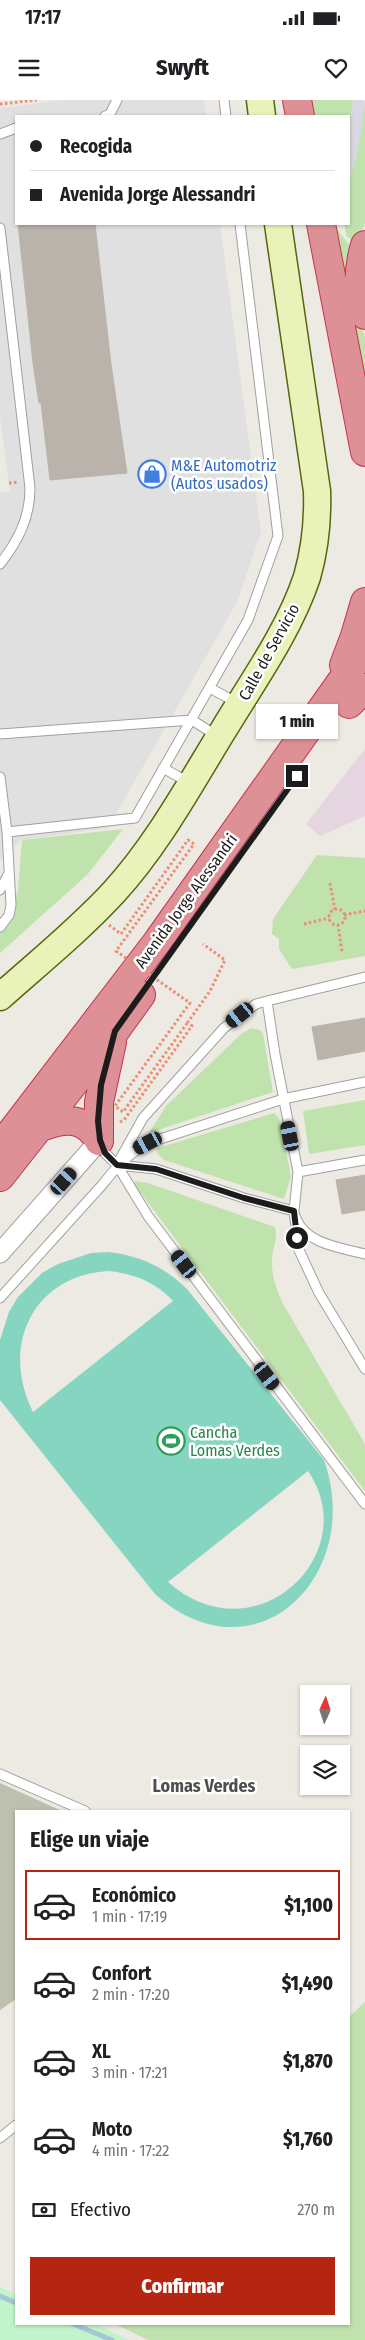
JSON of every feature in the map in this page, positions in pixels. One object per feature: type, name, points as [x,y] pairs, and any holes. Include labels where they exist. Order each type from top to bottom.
[{"type":"highway","points":[[297,100],[300,115]]},
{"type":"highway","points":[[321,225],[365,452]]},
{"type":"highway","points":[[365,245],[360,282],[365,315]]},
{"type":"highway","points":[[346,700],[348,656],[365,602]]},
{"type":"highway","name":"Avenida Jorge Alessandri","points":[[0,1177],[115,1031],[346,700],[365,648]]},
{"type":"highway","name":"Avenida Jorge Alessandri","points":[[0,1147],[346,700],[365,680]]},
{"type":"highway","points":[[109,1132],[98,1121],[101,1085],[115,1031]]},
{"type":"highway","points":[[40,1127],[76,1120],[88,1126],[109,1132]]},
{"type":"street","points":[[260,100],[262,115]]},
{"type":"street","name":"Calle de Servicio","points":[[0,997],[113,893],[132,870],[190,784],[239,704],[290,618],[307,576],[316,534],[316,471],[278,225]]},
{"type":"street","points":[[0,1253],[109,1132]]},
{"type":"lane","points":[[108,115],[110,114],[117,100]]},
{"type":"lane","points":[[224,100],[226,115]]},
{"type":"lane","points":[[0,134],[15,128]]},
{"type":"lane","points":[[7,832],[135,818],[248,620],[278,536],[240,225]]},
{"type":"lane","points":[[0,228],[30,504],[24,525],[0,564]]},
{"type":"lane","points":[[210,688],[239,704]]},
{"type":"lane","points":[[0,734],[192,720],[219,737]]},
{"type":"lane","points":[[162,768],[190,784]]},
{"type":"lane","points":[[0,777],[7,832],[11,905],[9,915],[0,927]]},
{"type":"lane","points":[[0,890],[9,873]]},
{"type":"lane","points":[[0,1298],[103,1184],[117,1165],[143,1118],[224,1028],[256,1004],[365,977]]},
{"type":"lane","points":[[268,1001],[283,1098],[298,1172],[294,1211],[299,1250],[319,1293],[365,1370]]},
{"type":"lane","points":[[117,1165],[132,1152],[148,1143],[283,1098],[365,1082]]},
{"type":"lane","points":[[109,1132],[105,1153],[117,1165],[148,1216],[365,1504]]},
{"type":"lane","points":[[298,1172],[365,1160]]},
{"type":"lane","points":[[117,1165],[156,1169],[244,1198],[294,1211]]},
{"type":"lane","points":[[294,1211],[298,1224],[308,1235],[330,1245],[365,1254]]},
{"type":"lane","points":[[0,1774],[83,1810]]},
{"type":"lane","points":[[0,2138],[15,2126]]},
{"type":"path","points":[[0,104],[12,101],[37,100]]},
{"type":"path","points":[[121,934],[188,840],[194,844],[116,951],[190,1003],[115,1106],[123,1112],[210,991],[226,960],[203,944]]},
{"type":"path","points":[[330,883],[334,910]]},
{"type":"path","points":[[334,910],[338,910],[344,915]]},
{"type":"path","points":[[334,910],[330,913],[331,923],[338,924],[344,920],[344,915]]},
{"type":"path","points":[[344,915],[365,911]]},
{"type":"path","points":[[304,924],[329,918]]},
{"type":"path","points":[[338,924],[342,952]]},
{"type":"path","points":[[109,1132],[124,1120],[192,1026],[188,1022]]},
{"type":"shaded area","points":[[63,100],[204,100],[206,115],[15,115],[15,225],[220,225],[261,533],[237,602],[108,828],[21,840],[0,860],[0,492],[10,491],[0,417],[0,108]]},
{"type":"shaded area","points":[[353,100],[364,100],[365,106],[358,148],[350,180],[350,127]]},
{"type":"shaded area","points":[[365,749],[365,816],[320,836],[306,824]]},
{"type":"shaded area","points":[[0,1783],[60,1810],[15,1810],[15,2000],[0,2010]]},
{"type":"green space","points":[[306,100],[353,100],[350,127],[350,115],[309,115]]},
{"type":"green space","points":[[365,100],[365,224],[357,241],[347,237],[344,225],[350,225],[350,180],[358,148]]},
{"type":"green space","points":[[331,225],[336,225],[337,229],[354,251],[357,317],[365,337],[365,398]]},
{"type":"green space","points":[[123,829],[87,875],[0,953],[0,922],[14,903],[18,889],[22,840]]},
{"type":"green space","points":[[317,855],[365,858],[365,956],[292,969],[279,949],[279,939],[272,934],[273,919]]},
{"type":"green space","points":[[251,1028],[260,1030],[263,1034],[273,1092],[149,1133],[166,1106],[240,1035]]},
{"type":"green space","points":[[365,1100],[365,1145],[309,1154],[303,1111]]},
{"type":"green space","points":[[274,1113],[279,1118],[291,1176],[284,1199],[164,1160],[157,1153],[157,1148]]},
{"type":"green space","points":[[135,1181],[148,1183],[275,1227],[276,1238],[272,1265],[276,1286],[282,1302],[365,1444],[365,1491],[134,1184]]},
{"type":"green space","name":"Cancha Lomas Verdes","points":[[109,1252],[131,1256],[161,1269],[178,1281],[187,1289],[324,1460],[333,1503],[329,1543],[315,1577],[292,1604],[263,1622],[229,1627],[192,1619],[155,1594],[0,1400],[0,1340],[9,1312],[18,1297],[42,1273],[58,1264],[91,1253]],"holes":[[[109,1271],[127,1274],[144,1280],[166,1294],[173,1301],[33,1412],[24,1387],[20,1363],[23,1339],[30,1318],[43,1300],[60,1285],[83,1275]],[[308,1471],[322,1503],[322,1534],[312,1563],[292,1586],[266,1603],[235,1609],[201,1603],[168,1582]]]},
{"type":"green space","points":[[365,2002],[365,2340],[148,2340],[117,2325],[350,2325],[350,2016]]},
{"type":"green space","points":[[0,2287],[15,2294],[15,2325],[98,2325],[129,2340],[0,2340]]},
{"type":"building","points":[[18,225],[95,225],[111,364],[127,473],[50,480],[41,403],[39,403]]},
{"type":"building","points":[[365,1018],[365,1051],[318,1060],[312,1027]]},
{"type":"building","points":[[365,1175],[365,1210],[342,1214],[336,1180]]},
{"type":"waterway","points":[[0,2296],[15,2303]]},
{"type":"waterway","points":[[75,2325],[112,2340]]},
{"type":"place","name":"M&E Automotriz (Autos usados)","points":[[152,474]]},
{"type":"place","name":"Cancha Lomas Verdes","points":[[171,1441]]},
{"type":"district","name":"Lomas Verdes","points":[[204,1786]]},
{"type":"route","points":[[297,776],[115,1031],[104,1069],[98,1121],[100,1140],[105,1153],[117,1165],[143,1166],[156,1169],[244,1198],[294,1211],[294,1225],[297,1238]]}]
